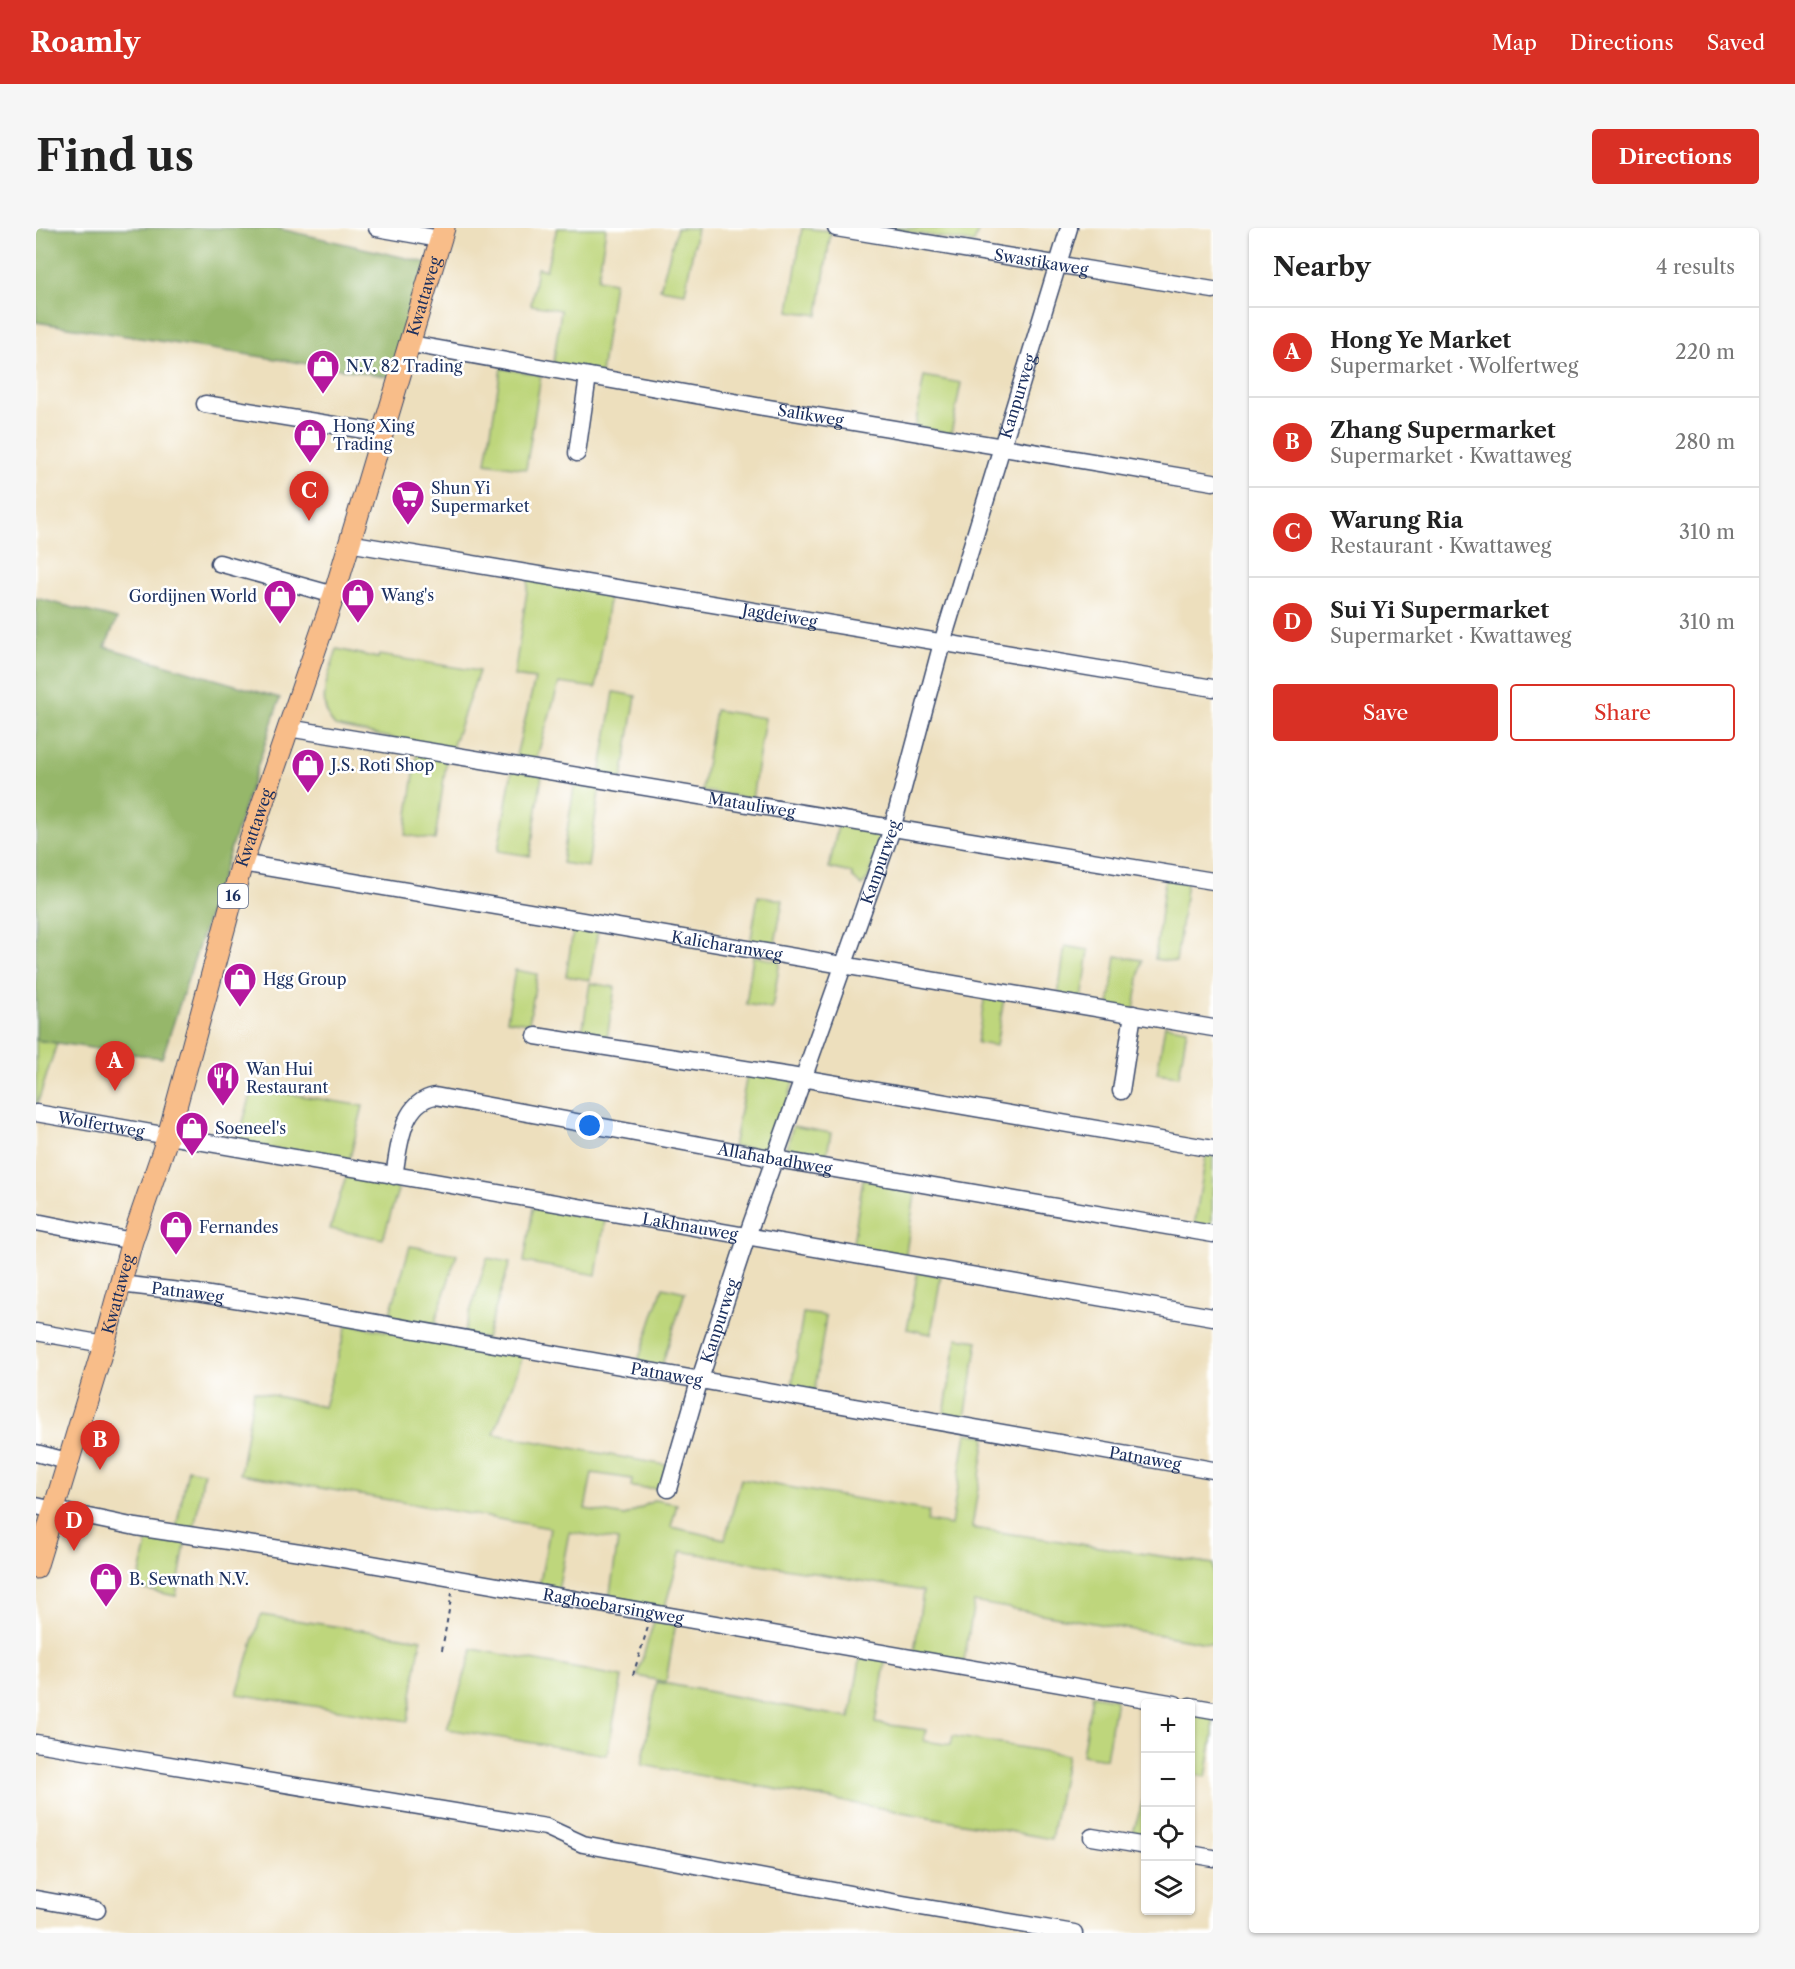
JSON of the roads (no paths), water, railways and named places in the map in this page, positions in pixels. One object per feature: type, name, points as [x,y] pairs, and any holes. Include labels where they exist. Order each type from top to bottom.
[{"type":"main road","name":"Kwattaweg","points":[[36,1568],[45,1508],[67,1461],[104,1344],[132,1241],[168,1136],[242,863],[334,595],[348,543],[411,344],[442,234]]},
{"type":"street","points":[[377,228],[442,234]]},
{"type":"street","name":"Swastikaweg","points":[[836,228],[1213,290]]},
{"type":"street","name":"Kanpurweg","points":[[668,1489],[699,1382],[747,1236],[776,1160],[892,829],[942,643],[1069,228]]},
{"type":"street","name":"Salikweg","points":[[411,344],[1213,482]]},
{"type":"street","points":[[577,453],[588,376]]},
{"type":"street","points":[[205,404],[383,433]]},
{"type":"street","name":"Jagdeiweg","points":[[348,543],[1213,688]]},
{"type":"street","points":[[219,563],[334,595]]},
{"type":"street","name":"Matauliweg","points":[[288,728],[1213,881]]},
{"type":"street","name":"Kalicharanweg","points":[[242,863],[1213,1028]]},
{"type":"street","points":[[1121,1091],[1133,1014]]},
{"type":"street","points":[[536,1036],[1213,1149]]},
{"type":"street","name":"Allahabadhweg","points":[[393,1176],[410,1113],[423,1098],[435,1096],[776,1160],[1213,1234]]},
{"type":"street","name":"Wolfertweg","points":[[36,1113],[168,1136]]},
{"type":"street","name":"Lakhnauweg","points":[[168,1136],[1213,1317]]},
{"type":"street","points":[[36,1222],[132,1241]]},
{"type":"street","name":"Patnaweg","points":[[120,1284],[197,1293],[302,1310],[699,1382],[1213,1470]]},
{"type":"street","points":[[36,1332],[104,1344]]},
{"type":"street","points":[[36,1453],[67,1461]]},
{"type":"street","name":"Raghoebarsingweg","points":[[45,1508],[136,1527],[454,1579],[1146,1699]]},
{"type":"street","points":[[1195,1707],[1213,1710]]},
{"type":"street","points":[[36,1743],[546,1827],[583,1844],[1074,1933]]},
{"type":"street","points":[[1092,1836],[1141,1845]]},
{"type":"street","points":[[1195,1855],[1213,1858]]},
{"type":"street","points":[[36,1899],[97,1910]]},
{"type":"place","name":"N.V. 82 Trading","points":[[323,395]]},
{"type":"place","name":"Hong Xing Trading","points":[[310,464]]},
{"type":"place","name":"Warung Ria","points":[[309,521]]},
{"type":"place","name":"Shun Yi Supermarket","points":[[408,526]]},
{"type":"place","name":"Wang's","points":[[358,624]]},
{"type":"place","name":"Gordijnen World","points":[[280,625]]},
{"type":"place","name":"J.S. Roti Shop","points":[[308,794]]},
{"type":"place","name":"Hgg Group","points":[[240,1008]]},
{"type":"place","name":"Hong Ye Market","points":[[115,1091]]},
{"type":"place","name":"Wan Hui Restaurant","points":[[223,1107]]},
{"type":"place","name":"Soeneel's","points":[[192,1157]]},
{"type":"place","name":"Fernandes","points":[[176,1256]]},
{"type":"place","name":"Zhang Supermarket","points":[[100,1470]]},
{"type":"place","name":"Sui Yi Supermarket","points":[[74,1551]]},
{"type":"place","name":"B. Sewnath N.V.","points":[[106,1608]]}]
